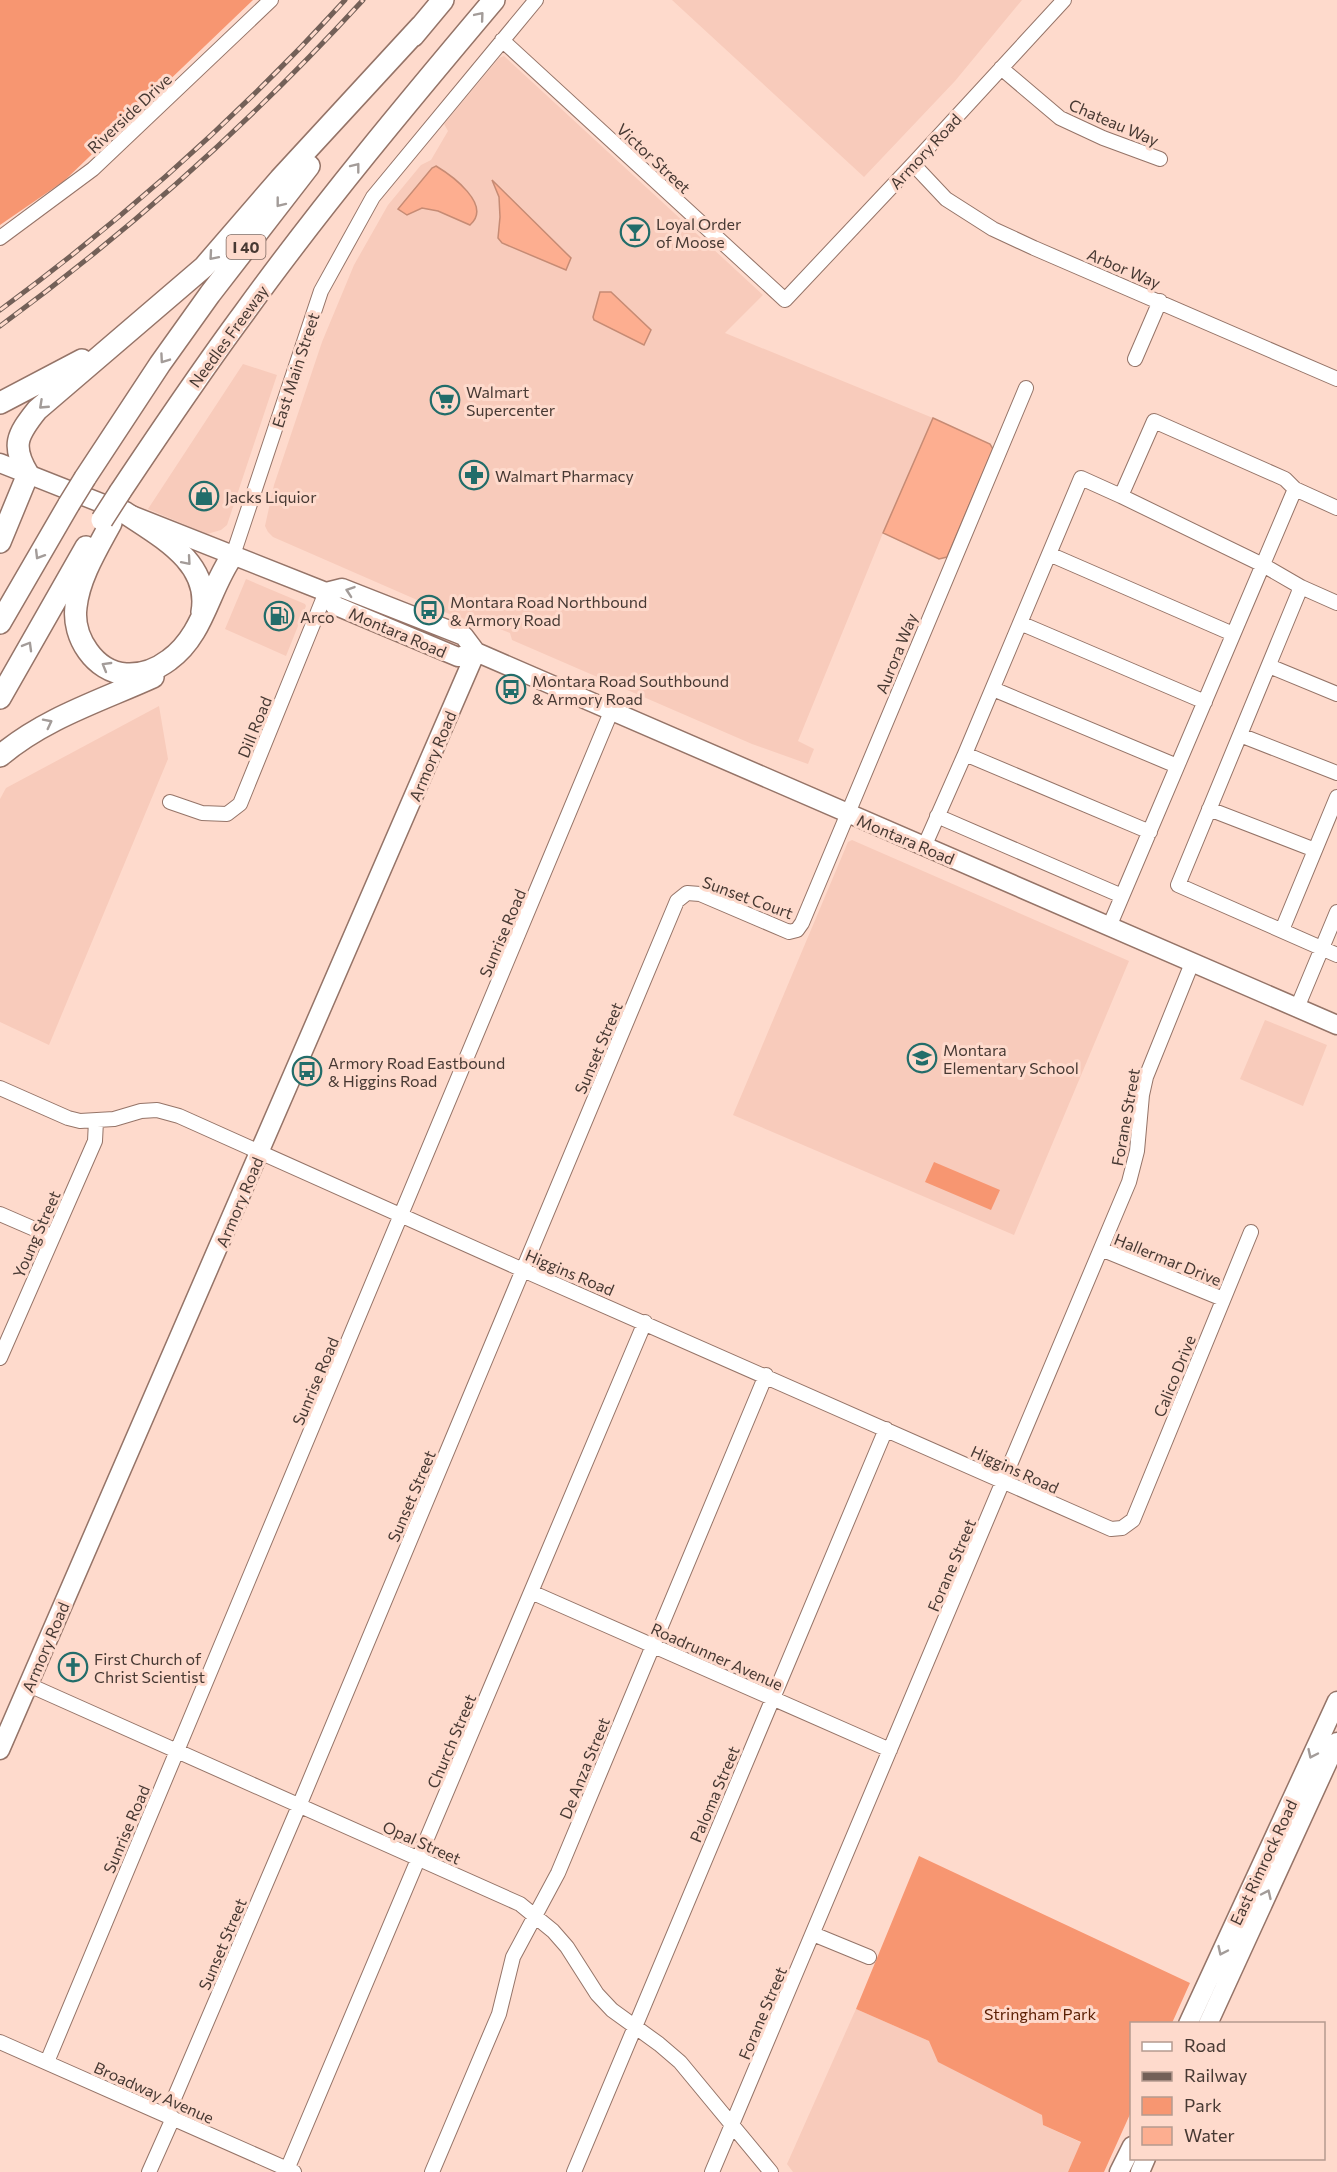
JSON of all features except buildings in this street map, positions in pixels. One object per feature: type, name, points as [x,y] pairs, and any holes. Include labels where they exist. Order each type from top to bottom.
[{"type":"highway","name":"I 40","points":[[0,623],[85,478],[160,364],[210,294],[322,149],[443,0]]},
{"type":"highway","name":"Needles Freeway","points":[[0,698],[182,399],[244,311],[407,104],[494,0]]},
{"type":"highway","points":[[0,542],[28,474],[19,459],[17,445],[22,429],[37,410],[204,267],[280,179],[421,26]]},
{"type":"highway","points":[[0,404],[119,339]]},
{"type":"highway","points":[[201,618],[204,593],[192,566],[170,543],[117,509],[85,575],[75,610],[79,634],[86,648],[97,661],[125,674],[142,673],[171,659],[183,647],[201,618],[224,568],[234,555]]},
{"type":"highway","points":[[0,756],[20,739],[44,725],[166,671],[183,659],[196,644],[205,627],[232,569],[234,555]]},
{"type":"main road","points":[[0,464],[234,555]]},
{"type":"main road","name":"Montara Road","points":[[234,555],[326,592],[342,588],[464,636],[476,652],[1337,1025]]},
{"type":"main road","name":"Armory Road","points":[[0,1750],[476,652]]},
{"type":"main road","name":"East Rimrock Road","points":[[1189,2022],[1337,1701]]},
{"type":"main road","name":"East Rimrock Road","points":[[1209,2022],[1337,1742]]},
{"type":"main road","points":[[1119,2172],[1130,2148]]},
{"type":"street","name":"Riverside Drive","points":[[0,238],[93,169],[271,0]]},
{"type":"street","name":"East Main Street","points":[[234,555],[321,291],[373,197],[536,0]]},
{"type":"street","name":"Armory Road","points":[[785,300],[1064,0]]},
{"type":"street","name":"Victor Street","points":[[502,40],[785,300]]},
{"type":"street","name":"Chateau Way","points":[[1001,68],[1060,118],[1086,131],[1160,159]]},
{"type":"street","name":"Arbor Way","points":[[913,164],[946,199],[993,229],[1337,379]]},
{"type":"street","points":[[1135,359],[1160,301]]},
{"type":"street","name":"Aurora Way","points":[[797,930],[802,924],[1026,388]]},
{"type":"street","points":[[1121,496],[1154,421],[1285,479],[1294,489],[1337,508]]},
{"type":"street","points":[[924,847],[1081,478],[1337,603]]},
{"type":"street","points":[[1109,927],[1294,489]]},
{"type":"street","points":[[1049,554],[1233,634]]},
{"type":"street","points":[[1301,587],[1178,885],[1337,954]]},
{"type":"street","name":"Dill Road","points":[[170,802],[202,813],[227,814],[240,804],[326,592]]},
{"type":"street","points":[[1020,623],[1205,702]]},
{"type":"street","points":[[1269,666],[1337,694]]},
{"type":"street","points":[[993,689],[1177,766]]},
{"type":"street","name":"Sunrise Road","points":[[47,2062],[611,712]]},
{"type":"street","points":[[1240,735],[1337,773]]},
{"type":"street","points":[[965,754],[1150,832]]},
{"type":"street","points":[[1282,930],[1337,797]]},
{"type":"street","points":[[1209,809],[1315,850]]},
{"type":"street","points":[[937,816],[1122,896]]},
{"type":"street","name":"Sunset Court","points":[[687,893],[700,894],[789,932],[797,930]]},
{"type":"street","name":"Sunset Street","points":[[149,2172],[299,1806],[677,901],[687,893]]},
{"type":"street","points":[[1297,1008],[1337,912]]},
{"type":"street","name":"Forane Street","points":[[712,2172],[1130,1182],[1137,1152],[1142,1095],[1146,1077],[1192,963]]},
{"type":"street","name":"Higgins Road","points":[[0,1088],[68,1118],[80,1121],[114,1119],[141,1111],[157,1110],[179,1116],[523,1270],[766,1375],[1004,1483],[1111,1529],[1122,1528]]},
{"type":"street","name":"Young Street","points":[[0,1358],[3,1342],[53,1237],[95,1140],[96,1121]]},
{"type":"street","points":[[0,1214],[53,1237]]},
{"type":"street","name":"Calico Drive","points":[[1122,1528],[1133,1520],[1251,1232]]},
{"type":"street","name":"Hallermar Drive","points":[[1101,1249],[1223,1299]]},
{"type":"street","name":"Church Street","points":[[290,2171],[645,1322]]},
{"type":"street","name":"De Anza Street","points":[[432,2172],[499,2014],[513,1958],[558,1873],[766,1375]]},
{"type":"street","name":"Paloma Street","points":[[574,2172],[886,1429]]},
{"type":"street","name":"Roadrunner Avenue","points":[[531,1592],[890,1750]]},
{"type":"street","name":"Opal Street","points":[[29,1685],[520,1904],[553,1931],[567,1947],[597,1994],[612,2010],[680,2062],[771,2172]]},
{"type":"street","points":[[813,1934],[869,1958]]},
{"type":"street","name":"Broadway Avenue","points":[[0,2042],[290,2171]]},
{"type":"shaded area","points":[[672,0],[1022,0],[955,81],[864,177]]},
{"type":"shaded area","points":[[504,56],[763,295],[725,333],[933,418],[798,741],[814,749],[808,764],[752,744],[512,640],[510,633],[472,618],[463,620],[273,537],[265,526],[274,485],[322,342],[354,265],[388,205],[421,165],[431,160],[448,131],[444,124],[499,58]]},
{"type":"shaded area","points":[[243,364],[277,375],[227,525],[221,530],[207,534],[148,509]]},
{"type":"shaded area","points":[[246,579],[305,604],[286,656],[225,629]]},
{"type":"shaded area","points":[[159,706],[168,759],[49,1045],[0,1022],[0,799],[6,788]]},
{"type":"shaded area","name":"Montara Elementary School","points":[[852,840],[1129,961],[1014,1235],[733,1115],[848,842]]},
{"type":"shaded area","points":[[1265,1020],[1327,1045],[1303,1106],[1240,1079]]},
{"type":"shaded area","points":[[856,2009],[929,2041],[1042,2115],[1043,2125],[1082,2143],[1068,2172],[793,2172],[787,2164]]},
{"type":"green space","points":[[0,0],[253,0],[64,181],[0,225]]},
{"type":"green space","points":[[934,1162],[1000,1190],[991,1210],[925,1182]]},
{"type":"green space","name":"Stringham Park","points":[[919,1856],[1190,1983],[1172,2022],[1130,2022],[1130,2114],[1104,2172],[1068,2172],[1081,2142],[1043,2125],[1042,2115],[938,2062],[929,2041],[856,2009]]},
{"type":"water","points":[[436,166],[459,183],[473,200],[476,217],[470,225],[438,211],[422,208],[407,215],[398,209]]},
{"type":"water","points":[[492,180],[571,258],[566,270],[502,243],[498,238],[499,197]]},
{"type":"water","points":[[600,292],[611,292],[651,330],[644,345],[594,320]]},
{"type":"water","points":[[933,418],[990,444],[993,449],[947,557],[939,559],[883,533]]},
{"type":"railway","points":[[0,310],[92,239],[180,164],[265,84],[345,0]]},
{"type":"railway","points":[[0,326],[97,251],[189,172],[278,88],[363,0]]},
{"type":"place","name":"Loyal Order of Moose","points":[[635,232]]},
{"type":"place","name":"Walmart Supercenter","points":[[445,400]]},
{"type":"place","name":"Walmart Pharmacy","points":[[474,475]]},
{"type":"place","name":"Jacks Liquior","points":[[204,496]]},
{"type":"place","name":"Montara Road Northbound & Armory Road","points":[[429,610]]},
{"type":"place","name":"Arco","points":[[279,616]]},
{"type":"place","name":"Montara Road Southbound & Armory Road","points":[[511,689]]},
{"type":"place","name":"Montara Elementary School","points":[[922,1058]]},
{"type":"place","name":"Armory Road Eastbound & Higgins Road","points":[[307,1071]]},
{"type":"place","name":"First Church of Christ Scientist","points":[[73,1667]]}]
